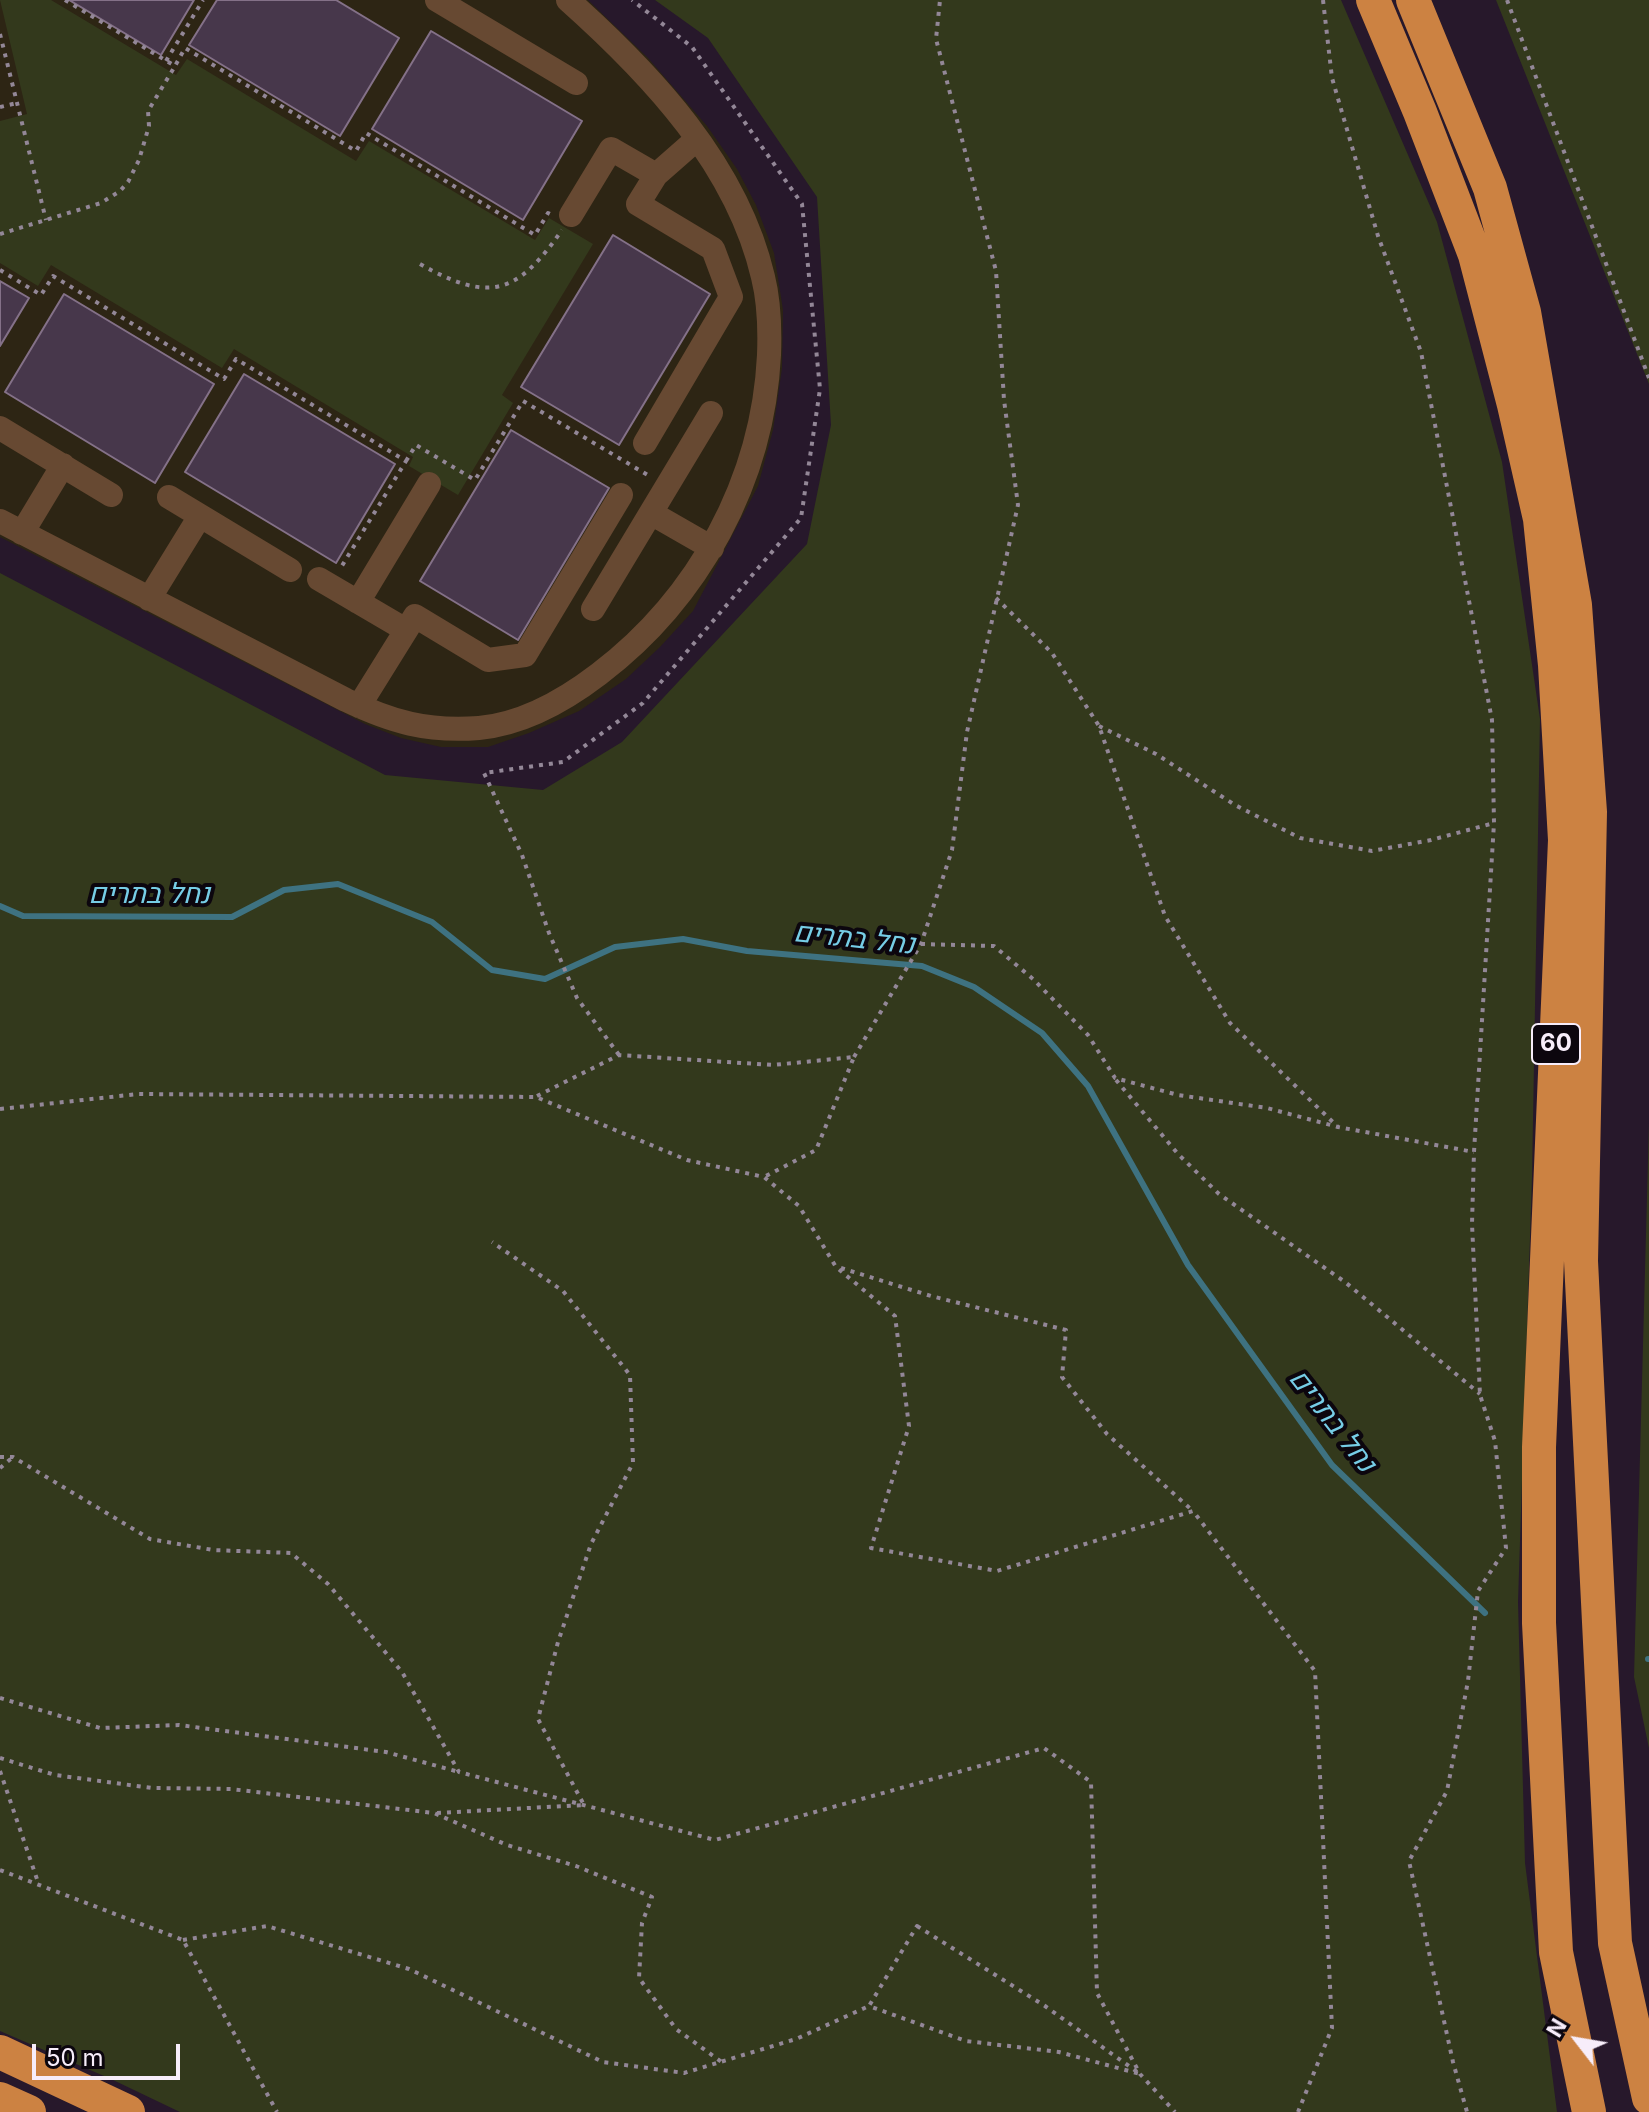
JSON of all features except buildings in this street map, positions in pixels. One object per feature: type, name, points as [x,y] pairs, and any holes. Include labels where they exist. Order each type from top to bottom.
[{"type":"highway","name":"60","points":[[1373,0],[1475,255],[1540,519],[1555,665],[1565,840],[1539,1447],[1539,1623],[1556,1952],[1589,2112]]},
{"type":"highway","name":"60","points":[[1413,0],[1490,188],[1524,312],[1575,605],[1590,812],[1581,1261],[1615,1943],[1649,2098]]},
{"type":"highway","points":[[0,2052],[119,2108]]},
{"type":"highway","points":[[0,2099],[29,2112]]},
{"type":"street","points":[[437,0],[476,10],[576,83]]},
{"type":"street","points":[[0,521],[390,720],[436,729],[482,728],[530,715],[577,691],[624,656],[669,608],[712,548],[738,495],[757,441],[767,386],[770,332],[764,279],[750,229],[728,182],[697,139],[628,58],[568,0]]},
{"type":"street","points":[[645,443],[731,297],[713,249],[638,204],[656,175],[697,139]]},
{"type":"street","points":[[569,219],[611,149],[656,175]]},
{"type":"street","points":[[593,609],[711,413]]},
{"type":"street","points":[[0,428],[111,495]]},
{"type":"street","points":[[22,533],[63,465]]},
{"type":"street","points":[[358,602],[429,484]]},
{"type":"street","points":[[359,706],[415,616],[488,660],[525,655],[621,495]]},
{"type":"street","points":[[169,497],[290,570]]},
{"type":"street","points":[[651,513],[712,548]]},
{"type":"street","points":[[149,599],[200,516]]},
{"type":"street","points":[[325,582],[406,630]]},
{"type":"path","points":[[65,0],[175,66]]},
{"type":"path","points":[[166,61],[203,0]]},
{"type":"path","points":[[764,1177],[816,1150],[854,1057],[921,944],[952,850],[967,732],[1018,505],[1004,400],[996,271],[936,39],[940,0]]},
{"type":"path","points":[[1323,0],[1332,78],[1378,236],[1421,352],[1492,720],[1494,823],[1472,1224],[1480,1395],[1495,1441],[1506,1548],[1478,1591],[1468,1681],[1447,1791],[1409,1861],[1467,2112]]},
{"type":"path","points":[[1507,0],[1649,378]]},
{"type":"path","points":[[0,34],[46,220]]},
{"type":"path","points":[[0,234],[101,203],[120,191],[128,182],[146,139],[148,111],[185,48],[356,151],[366,133],[535,235],[548,213],[569,219],[546,254],[529,272],[512,283],[495,288],[477,288],[459,284],[420,264]]},
{"type":"path","points":[[0,107],[17,103]]},
{"type":"path","points":[[0,270],[41,295],[53,276],[224,379],[236,359],[406,461]]},
{"type":"path","points":[[325,582],[416,445],[475,480],[523,401],[667,486]]},
{"type":"path","points":[[996,598],[1052,653],[1099,726],[1165,916],[1230,1023],[1338,1127]]},
{"type":"path","points":[[1099,726],[1156,754],[1235,805],[1300,838],[1372,851],[1431,840],[1494,823]]},
{"type":"path","points":[[921,944],[994,946],[1033,979],[1088,1035],[1115,1078],[1178,1154],[1219,1194],[1345,1282],[1480,1395]]},
{"type":"path","points":[[536,1097],[619,1055],[773,1065],[854,1057]]},
{"type":"path","points":[[1115,1078],[1178,1095],[1267,1108],[1338,1127],[1474,1152]]},
{"type":"path","points":[[0,1109],[138,1094],[536,1097],[687,1160],[764,1177],[799,1206],[836,1267],[895,1316],[909,1426],[871,1548],[997,1571],[1193,1511]]},
{"type":"path","points":[[492,1242],[563,1291],[630,1375],[633,1463],[591,1544],[558,1642],[538,1719],[584,1805]]},
{"type":"path","points":[[836,1267],[931,1296],[1066,1330],[1062,1377],[1107,1434],[1193,1511],[1315,1671],[1332,2028],[1298,2112]]},
{"type":"path","points":[[0,1457],[13,1457],[150,1539],[213,1550],[291,1553],[328,1584],[402,1672],[459,1772]]},
{"type":"path","points":[[0,1468],[13,1457]]},
{"type":"path","points":[[0,1698],[100,1728],[179,1725],[386,1752],[715,1840],[1044,1748],[1091,1782],[1097,1993],[1140,2074]]},
{"type":"path","points":[[0,1758],[55,1775],[152,1788],[231,1789],[434,1813],[584,1805]]},
{"type":"path","points":[[0,1771],[39,1885]]},
{"type":"path","points":[[434,1813],[507,1845],[576,1866],[652,1897],[642,1923],[639,1978],[676,2029],[723,2063]]},
{"type":"path","points":[[0,1870],[183,1940],[267,1926],[409,1969],[603,2062],[684,2073],[796,2039],[869,2006],[917,1926],[1045,2006],[1140,2074],[1175,2112]]},
{"type":"path","points":[[183,1940],[277,2112]]},
{"type":"path","points":[[869,2006],[966,2041],[1059,2052],[1140,2074]]},
{"type":"shaded area","points":[[0,0],[588,0],[648,58],[707,126],[737,169],[756,205],[774,253],[783,310],[782,368],[773,430],[758,486],[693,611],[660,647],[626,679],[579,711],[488,747],[441,747],[401,738],[365,724],[0,537]]},
{"type":"green space","points":[[0,0],[51,0],[176,75],[187,59],[356,161],[369,141],[535,240],[549,218],[593,244],[502,395],[513,403],[458,495],[409,466],[413,457],[234,349],[222,368],[51,265],[38,286],[0,263],[0,121],[27,114]]},
{"type":"green space","points":[[655,0],[1341,0],[1437,222],[1502,462],[1540,719],[1532,1177],[1518,1602],[1525,1863],[1557,2112],[180,2112],[0,2031],[0,573],[385,775],[543,790],[622,742],[807,544],[831,425],[817,197],[708,38]]},
{"type":"green space","points":[[1496,0],[1649,0],[1649,384]]},
{"type":"green space","points":[[1649,1123],[1649,1748],[1634,1677]]},
{"type":"waterway","name":"נחל בתרים","points":[[0,906],[23,916],[232,917],[284,890],[338,884],[432,922],[492,970],[545,979],[615,947],[683,939],[747,951],[922,966],[974,987],[1042,1033],[1088,1086],[1188,1265],[1332,1465],[1485,1613]]}]
